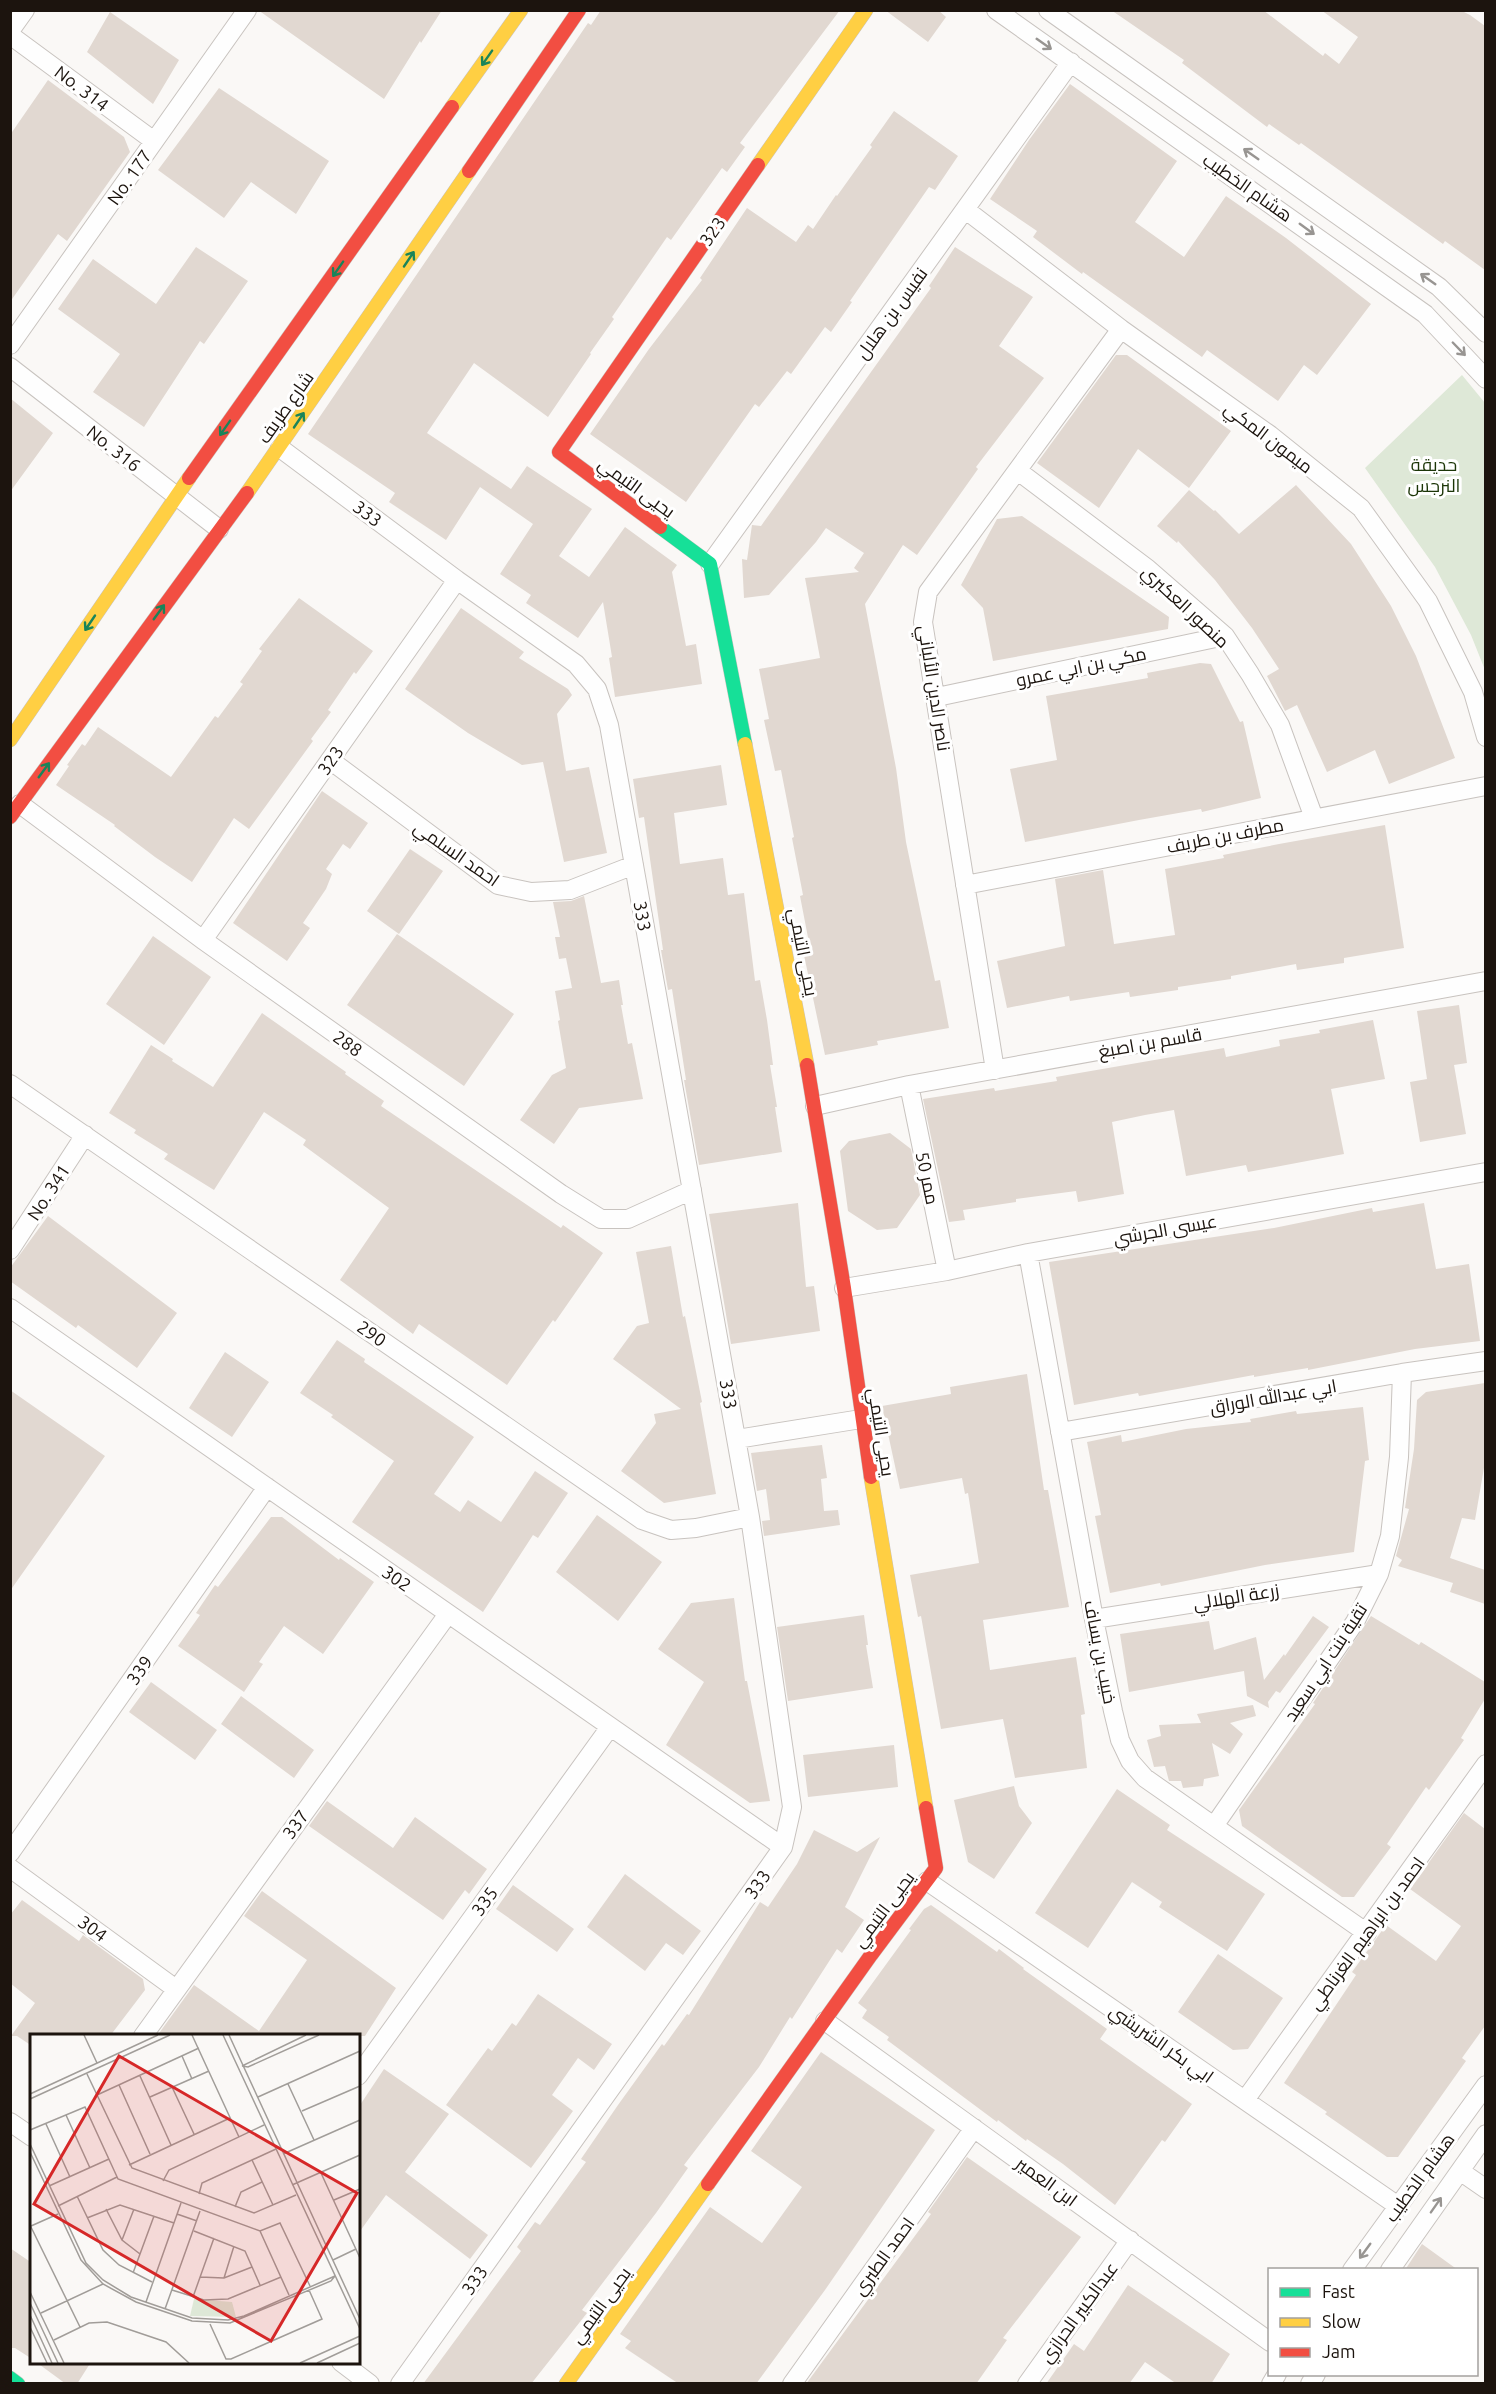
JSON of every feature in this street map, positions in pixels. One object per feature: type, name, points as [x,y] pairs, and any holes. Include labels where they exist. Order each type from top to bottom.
[{"type":"street","points":[[10,33],[25,10]]},
{"type":"street","name":"No. 177","points":[[10,345],[247,10]]},
{"type":"street","name":"شارع طريف","points":[[14,729],[520,10]]},
{"type":"street","name":"شارع طريف","points":[[15,811],[280,448],[579,10]]},
{"type":"street","name":"323","points":[[558,452],[866,10]]},
{"type":"street","name":"هشام الخطيب","points":[[996,10],[1425,314],[1485,379]]},
{"type":"street","name":"هشام الخطيب","points":[[1048,10],[1439,287],[1485,333]]},
{"type":"street","name":"No. 314","points":[[10,33],[154,141]]},
{"type":"street","name":"نفيس بن هلال","points":[[710,564],[1071,62]]},
{"type":"street","points":[[1260,196],[1277,172]]},
{"type":"street","name":"ميمون المكي","points":[[966,210],[1121,329],[1270,435],[1361,508],[1428,601],[1473,692],[1485,737]]},
{"type":"street","name":"ناصر الدين الألباني","points":[[995,1070],[923,622],[928,592],[1121,329]]},
{"type":"street","name":"No. 316","points":[[10,366],[219,529]]},
{"type":"street","name":"333","points":[[280,448],[457,580],[576,664],[597,689],[609,725],[737,1439],[792,1807],[783,1847],[400,2384]]},
{"type":"street","name":"يحيى التيمي","points":[[558,452],[710,564],[815,1106],[844,1288],[861,1419],[936,1868],[566,2384]]},
{"type":"street","name":"منصور العكبري","points":[[1018,471],[1148,569],[1225,636],[1280,725],[1314,818]]},
{"type":"street","name":"323","points":[[203,940],[457,580]]},
{"type":"street","name":"مكي بن ابي عمرو","points":[[936,697],[1225,636]]},
{"type":"street","name":"احمد السلمي","points":[[330,760],[498,885],[531,892],[570,890],[634,865]]},
{"type":"street","name":"مطرف بن طريف","points":[[965,885],[1485,786]]},
{"type":"street","name":"288","points":[[15,811],[203,940],[561,1194],[601,1219],[628,1219],[692,1190]]},
{"type":"street","name":"قاسم بن اصبغ","points":[[815,1106],[909,1085],[1485,981]]},
{"type":"street","name":"290","points":[[10,1084],[642,1520],[671,1530],[696,1528],[750,1517]]},
{"type":"street","name":"ممر 50","points":[[909,1085],[947,1271]]},
{"type":"street","name":"No. 341","points":[[10,1250],[85,1135]]},
{"type":"street","name":"عيسى الجرشي","points":[[844,1288],[1485,1172]]},
{"type":"street","name":"خبيب بن يساف","points":[[1028,1253],[1094,1619],[1120,1740],[1130,1761],[1144,1778],[1367,1933]]},
{"type":"street","name":"302","points":[[10,1308],[783,1847]]},
{"type":"street","name":"ابي عبدالله الوراق","points":[[1060,1432],[1402,1373],[1485,1361]]},
{"type":"street","name":"تقية بنت ابي سعيد","points":[[1214,1826],[1355,1622],[1379,1574],[1391,1525],[1399,1457],[1402,1373]]},
{"type":"street","points":[[737,1439],[861,1419]]},
{"type":"street","name":"339","points":[[10,1853],[267,1487]]},
{"type":"street","name":"زرعة الهلالي","points":[[1094,1619],[1379,1574]]},
{"type":"street","name":"337","points":[[144,2034],[448,1614]]},
{"type":"street","name":"335","points":[[360,2073],[610,1727]]},
{"type":"street","name":"احمد بن ابراهيم الغرناطي","points":[[1245,2100],[1367,1933],[1485,1764]]},
{"type":"street","name":"304","points":[[10,1868],[176,1989]]},
{"type":"street","name":"ابي بكر الشريشي","points":[[927,1881],[1398,2206]]},
{"type":"street","name":"ابن العمير","points":[[825,2021],[1268,2341]]},
{"type":"street","name":"هشام الخطيب","points":[[1353,2268],[1485,2085]]},
{"type":"street","points":[[10,2122],[30,2136]]},
{"type":"street","name":"احمد الطبري","points":[[792,2384],[974,2128]]},
{"type":"street","name":"هشام الخطيب","points":[[1391,2268],[1485,2134]]},
{"type":"street","points":[[1460,2171],[1485,2189]]},
{"type":"street","name":"عبدالكبير الحرازي","points":[[1027,2384],[1130,2240]]},
{"type":"street","points":[[344,2364],[370,2384]]},
{"type":"street","points":[[10,2378],[18,2384]]},
{"type":"green space","name":"حديقة النرجس","points":[[1462,375],[1485,403],[1485,670],[1471,635],[1435,567],[1365,468]]},
{"type":"building","points":[[258,10],[442,10],[384,99]]},
{"type":"building","points":[[601,10],[840,10],[740,143],[745,147],[727,172],[722,168],[671,240],[667,237],[548,417],[474,363],[427,433],[511,489],[527,466],[592,509],[559,556],[589,577],[625,527],[677,565],[672,572],[686,646],[696,644],[702,684],[615,697],[609,658],[612,657],[603,602],[578,638],[526,603],[531,595],[500,574],[533,524],[480,487],[446,540],[389,502],[395,493],[308,434],[588,23],[591,25]]},
{"type":"building","points":[[885,10],[938,10],[946,17],[928,42]]},
{"type":"building","points":[[1111,10],[1263,10],[1323,56],[1325,53],[1339,64],[1358,37],[1321,10],[1460,10],[1470,15],[1485,26],[1485,270],[1445,241],[1443,244],[1301,143],[1299,145],[1269,124],[1267,127],[1182,63],[1184,60]]},
{"type":"building","points":[[110,12],[179,60],[153,104],[87,52]]},
{"type":"building","points":[[48,80],[124,137],[130,152],[67,241],[58,234],[10,302],[10,135]]},
{"type":"building","points":[[1070,84],[1177,161],[1135,222],[1184,257],[1226,196],[1286,238],[1371,304],[1317,375],[1304,365],[1278,401],[1207,350],[1202,357],[1083,272],[1082,274],[1033,237],[1037,231],[990,199]]},
{"type":"building","points":[[219,88],[329,161],[296,214],[251,182],[224,218],[158,170]]},
{"type":"building","points":[[894,111],[958,156],[935,190],[929,187],[831,332],[825,327],[791,374],[787,371],[759,407],[755,404],[686,502],[590,434],[649,349],[702,280],[700,278],[747,208],[796,242],[808,225],[813,229],[872,147],[870,145]]},
{"type":"building","points":[[196,247],[248,281],[204,344],[200,341],[144,427],[93,392],[120,354],[58,309],[93,259],[156,304]]},
{"type":"building","points":[[955,247],[1033,297],[999,346],[1044,378],[976,467],[978,469],[917,555],[903,545],[865,604],[896,768],[906,842],[935,981],[940,980],[949,1028],[877,1041],[878,1045],[825,1055],[804,955],[811,953],[800,896],[803,895],[792,838],[794,837],[781,770],[775,771],[764,720],[769,719],[759,669],[820,658],[805,578],[859,572],[854,568],[864,553],[826,528],[769,595],[744,598],[742,559],[747,560],[752,525],[761,526],[931,288],[929,286]]},
{"type":"building","points":[[1116,355],[1127,355],[1231,431],[1189,488],[1138,449],[1099,508],[1037,463]]},
{"type":"building","points":[[10,398],[53,433],[10,492]]},
{"type":"building","points":[[1296,485],[1351,544],[1391,606],[1416,656],[1455,758],[1389,784],[1375,750],[1327,772],[1297,705],[1285,711],[1267,676],[1279,669],[1252,628],[1215,580],[1178,541],[1177,543],[1157,526],[1189,490],[1215,510],[1239,534]]},
{"type":"building","points":[[1022,516],[1169,617],[1168,629],[993,661],[983,608],[961,585],[997,519]]},
{"type":"building","points":[[299,598],[373,651],[356,674],[354,672],[328,710],[331,712],[311,739],[313,741],[249,829],[234,818],[192,882],[56,785],[82,744],[85,746],[98,727],[171,777],[215,716],[218,718],[243,684],[240,682],[262,651],[259,649]]},
{"type":"building","points":[[461,608],[524,652],[519,658],[568,689],[572,695],[557,714],[566,771],[589,767],[607,853],[564,862],[543,762],[522,765],[468,733],[405,689]]},
{"type":"building","points":[[1200,663],[1211,664],[1240,722],[1243,721],[1261,798],[1202,812],[1201,809],[1025,842],[1010,769],[1057,760],[1046,696],[1148,678],[1147,673]]},
{"type":"building","points":[[721,765],[727,805],[674,813],[680,864],[723,858],[728,895],[744,893],[755,981],[760,980],[767,1020],[773,1065],[770,1065],[782,1152],[699,1165],[684,1080],[686,1080],[672,989],[668,990],[661,950],[663,950],[644,817],[639,818],[633,779]]},
{"type":"building","points":[[322,791],[368,823],[350,849],[343,844],[326,869],[332,874],[326,889],[303,923],[310,928],[287,961],[233,923]]},
{"type":"building","points":[[1385,825],[1404,948],[1344,958],[1344,963],[1297,970],[1296,964],[1231,976],[1231,979],[1178,987],[1178,990],[1130,997],[1129,992],[1070,1001],[1069,996],[1007,1008],[997,961],[1065,946],[1055,879],[1103,870],[1114,944],[1175,935],[1165,869],[1224,858],[1223,855]]},
{"type":"building","points":[[410,849],[443,871],[399,934],[367,911]]},
{"type":"building","points":[[584,896],[601,983],[619,980],[628,1044],[632,1043],[643,1099],[579,1108],[554,1144],[520,1120],[552,1075],[566,1068],[555,991],[572,988],[566,958],[559,959],[555,937],[560,937],[553,902],[571,901]]},
{"type":"building","points":[[397,934],[514,1014],[464,1086],[347,1005]]},
{"type":"building","points":[[153,936],[211,977],[164,1045],[106,1004]]},
{"type":"building","points":[[1459,1005],[1467,1063],[1454,1065],[1466,1134],[1420,1142],[1410,1082],[1427,1079],[1417,1011]]},
{"type":"building","points":[[262,1013],[384,1101],[381,1106],[561,1228],[563,1225],[603,1253],[507,1385],[419,1324],[413,1334],[340,1280],[389,1208],[303,1145],[306,1140],[264,1112],[214,1190],[164,1159],[168,1154],[134,1133],[136,1130],[109,1113],[151,1045],[213,1087]]},
{"type":"building","points":[[1373,1020],[1385,1079],[1331,1089],[1344,1154],[1248,1172],[1246,1165],[1186,1176],[1174,1110],[1112,1122],[1124,1194],[1078,1202],[1076,1191],[1016,1199],[1016,1202],[963,1210],[965,1220],[949,1222],[923,1099],[1057,1081],[1056,1077],[1224,1048],[1226,1057],[1280,1046],[1279,1040]]},
{"type":"building","points":[[890,1133],[911,1149],[920,1195],[897,1228],[877,1230],[848,1211],[840,1151],[849,1141]]},
{"type":"building","points":[[798,1203],[806,1287],[814,1286],[820,1331],[731,1344],[709,1214]]},
{"type":"building","points":[[1424,1203],[1436,1269],[1469,1264],[1480,1341],[1415,1349],[1308,1370],[1308,1368],[1254,1377],[1254,1375],[1139,1396],[1138,1393],[1074,1405],[1049,1262],[1274,1228],[1372,1208],[1373,1212]]},
{"type":"building","points":[[48,1216],[177,1313],[137,1368],[78,1325],[76,1328],[10,1281],[10,1268]]},
{"type":"building","points":[[671,1246],[683,1317],[685,1316],[702,1402],[700,1403],[716,1494],[664,1503],[621,1471],[656,1423],[654,1414],[681,1409],[613,1359],[637,1326],[649,1323],[636,1252]]},
{"type":"building","points":[[337,1340],[365,1359],[364,1362],[474,1437],[434,1494],[460,1512],[468,1500],[501,1522],[535,1471],[568,1493],[538,1538],[533,1535],[483,1612],[352,1522],[394,1461],[300,1393]]},
{"type":"building","points":[[225,1352],[269,1382],[232,1437],[189,1408]]},
{"type":"building","points":[[1027,1374],[1044,1490],[1048,1490],[1069,1607],[983,1620],[990,1670],[1076,1657],[1085,1714],[1081,1715],[1087,1768],[1015,1778],[1003,1719],[941,1729],[921,1616],[918,1617],[910,1575],[979,1563],[968,1493],[965,1494],[962,1478],[900,1489],[882,1406],[951,1394],[950,1387]]},
{"type":"building","points":[[1485,1383],[1485,1462],[1475,1520],[1462,1518],[1450,1558],[1485,1570],[1485,1604],[1450,1592],[1453,1583],[1398,1566],[1402,1560],[1396,1556],[1409,1509],[1405,1508],[1414,1449],[1417,1400],[1426,1392]]},
{"type":"building","points":[[10,1390],[105,1456],[10,1591]]},
{"type":"building","points":[[1363,1407],[1369,1460],[1365,1461],[1354,1552],[1265,1565],[1161,1586],[1160,1583],[1110,1593],[1095,1516],[1101,1515],[1087,1442],[1121,1435],[1122,1442],[1186,1429],[1251,1422],[1250,1419],[1296,1411],[1297,1414]]},
{"type":"building","points":[[822,1445],[827,1478],[821,1479],[824,1511],[838,1510],[840,1525],[764,1536],[762,1521],[770,1520],[766,1489],[757,1491],[751,1453]]},
{"type":"building","points":[[597,1515],[662,1562],[618,1621],[556,1572]]},
{"type":"building","points":[[271,1517],[282,1517],[339,1560],[340,1558],[374,1582],[323,1654],[284,1626],[259,1662],[263,1664],[244,1692],[178,1646],[200,1615],[196,1613],[215,1585],[218,1587]]},
{"type":"building","points":[[734,1598],[745,1681],[747,1681],[770,1801],[750,1803],[666,1745],[704,1682],[658,1649],[691,1603]]},
{"type":"building","points":[[864,1615],[873,1688],[788,1701],[777,1627]]},
{"type":"building","points":[[1313,1616],[1329,1627],[1280,1693],[1276,1691],[1268,1702],[1269,1708],[1247,1696],[1244,1671],[1129,1692],[1120,1634],[1209,1621],[1214,1650],[1256,1637],[1264,1680],[1284,1654],[1285,1656]]},
{"type":"building","points":[[1371,1616],[1419,1645],[1421,1642],[1485,1682],[1485,1699],[1461,1738],[1464,1740],[1429,1790],[1426,1787],[1387,1844],[1391,1847],[1354,1897],[1342,1897],[1242,1826],[1239,1810],[1315,1704],[1313,1703]]},
{"type":"building","points":[[151,1682],[217,1730],[195,1760],[129,1712]]},
{"type":"building","points":[[241,1696],[314,1750],[294,1778],[221,1724]]},
{"type":"building","points":[[1253,1705],[1256,1716],[1230,1723],[1243,1734],[1230,1754],[1212,1743],[1219,1776],[1204,1779],[1203,1786],[1183,1788],[1181,1781],[1169,1781],[1165,1766],[1154,1767],[1147,1740],[1161,1736],[1159,1725],[1201,1723],[1197,1714]]},
{"type":"building","points":[[894,1745],[898,1787],[808,1797],[803,1755]]},
{"type":"building","points":[[1014,1786],[1019,1806],[1032,1823],[994,1879],[968,1862],[954,1800]]},
{"type":"building","points":[[1117,1789],[1170,1825],[1167,1830],[1265,1894],[1227,1951],[1159,1907],[1162,1902],[1132,1882],[1088,1948],[1035,1913]]},
{"type":"building","points":[[327,1801],[393,1848],[415,1817],[487,1869],[469,1894],[465,1890],[443,1920],[309,1826]]},
{"type":"building","points":[[1464,1813],[1485,1829],[1485,2026],[1462,2058],[1466,2061],[1398,2157],[1387,2157],[1284,2083],[1356,1975],[1352,1972],[1386,1925],[1436,1961],[1461,1926],[1410,1889]]},
{"type":"building","points":[[814,1830],[857,1852],[880,1837],[845,1907],[864,1920],[842,1953],[837,1949],[759,2067],[684,2165],[688,2168],[582,2310],[587,2313],[531,2384],[423,2384],[521,2251],[517,2247],[535,2222],[540,2225],[586,2162],[581,2159],[618,2105],[662,2044],[664,2046],[687,2014],[689,2015],[760,1902],[768,1907],[797,1864]]},
{"type":"building","points":[[625,1874],[701,1931],[683,1955],[666,1943],[645,1971],[587,1927]]},
{"type":"building","points":[[513,1885],[574,1929],[557,1952],[496,1909]]},
{"type":"building","points":[[262,1891],[396,1988],[365,2036],[360,2036],[360,2034],[158,2034],[194,1985],[259,2031],[307,1960],[244,1916]]},
{"type":"building","points":[[22,1900],[79,1941],[83,1935],[143,1979],[145,1990],[112,2034],[30,2034],[30,2045],[17,2036],[11,2036],[35,2003],[10,1983],[10,1915]]},
{"type":"building","points":[[931,1905],[997,1952],[999,1949],[1107,2029],[1100,2039],[1192,2104],[1165,2142],[1162,2140],[1115,2205],[1063,2164],[998,2120],[997,2122],[887,2040],[889,2037],[862,2018],[867,2010],[858,2003],[911,1930],[909,1929],[924,1909]]},
{"type":"building","points":[[1218,1954],[1283,1998],[1248,2049],[1233,2050],[1178,2012]]},
{"type":"building","points":[[538,1994],[612,2044],[594,2070],[578,2058],[552,2095],[573,2111],[531,2168],[446,2105],[488,2048],[492,2051],[512,2023],[516,2026]]},
{"type":"building","points":[[821,2052],[935,2130],[825,2290],[756,2384],[679,2384],[625,2348],[631,2341],[620,2334],[710,2207],[762,2243],[802,2187],[751,2151]]},
{"type":"building","points":[[384,2069],[449,2114],[405,2172],[488,2235],[470,2259],[386,2195],[360,2231],[360,2105]]},
{"type":"building","points":[[967,2157],[1081,2237],[1003,2338],[1007,2340],[976,2384],[806,2384],[931,2214],[928,2212]]},
{"type":"building","points":[[1422,2244],[1455,2268],[1406,2268]]},
{"type":"building","points":[[10,2248],[30,2262],[30,2358],[15,2348],[10,2348]]},
{"type":"building","points":[[1128,2285],[1230,2354],[1211,2384],[1177,2384],[1145,2362],[1129,2384],[1046,2384],[1074,2344],[1084,2351]]},
{"type":"building","points":[[39,2364],[90,2364],[77,2384],[66,2384]]},
{"type":"traffic: fast","points":[[660,527],[710,564],[745,744]]},
{"type":"traffic: fast","points":[[10,2378],[18,2384]]},
{"type":"traffic: slow","points":[[452,107],[521,10]]},
{"type":"traffic: slow","points":[[758,165],[866,10]]},
{"type":"traffic: slow","points":[[247,493],[469,171]]},
{"type":"traffic: slow","points":[[10,740],[189,478]]},
{"type":"traffic: slow","points":[[745,744],[807,1065]]},
{"type":"traffic: slow","points":[[871,1477],[926,1808]]},
{"type":"traffic: slow","points":[[566,2384],[708,2184]]},
{"type":"traffic: jam","points":[[469,171],[579,10]]},
{"type":"traffic: jam","points":[[189,478],[452,107]]},
{"type":"traffic: jam","points":[[660,527],[559,452],[758,165]]},
{"type":"traffic: jam","points":[[10,817],[247,493]]},
{"type":"traffic: jam","points":[[807,1065],[844,1288],[871,1477]]},
{"type":"traffic: jam","points":[[708,2184],[871,1955],[936,1868],[926,1808]]}]
